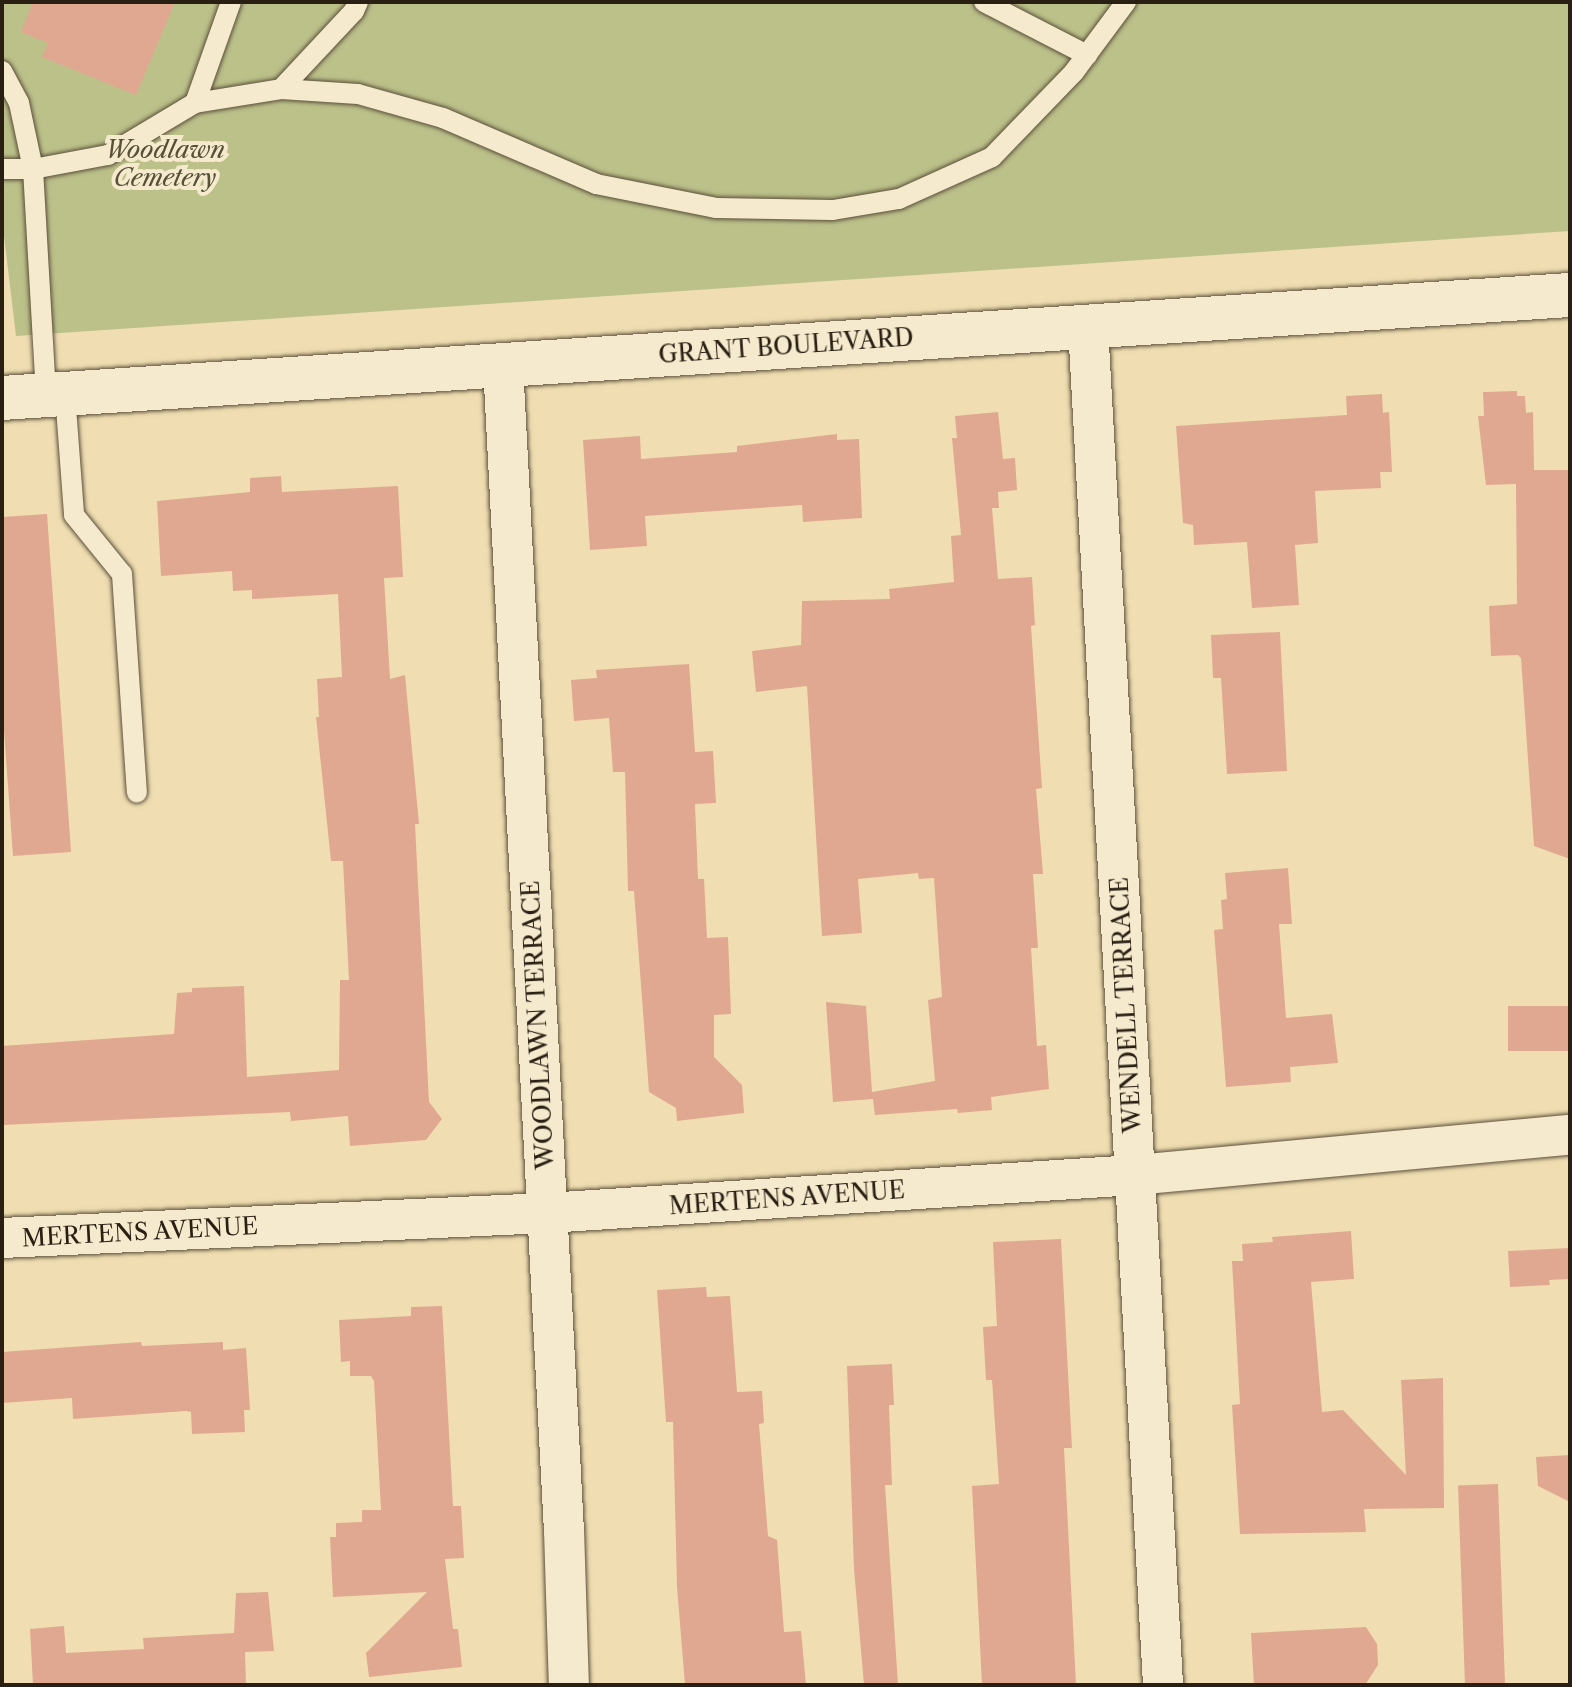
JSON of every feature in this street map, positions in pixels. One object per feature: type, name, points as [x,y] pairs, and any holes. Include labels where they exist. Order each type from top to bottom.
[{"type":"street","name":"GRANT BOULEVARD","points":[[2,398],[1570,295]]},
{"type":"street","name":"WENDELL TERRACE","points":[[1088,326],[1163,1685]]},
{"type":"street","name":"WOODLAWN TERRACE","points":[[503,364],[569,1685]]},
{"type":"street","name":"MERTENS AVENUE","points":[[2,1238],[547,1213],[1135,1175],[1570,1135]]},
{"type":"lane","points":[[195,103],[231,2]]},
{"type":"lane","points":[[281,89],[354,11],[358,2]]},
{"type":"lane","points":[[984,2],[1087,55]]},
{"type":"lane","points":[[2,169],[33,169],[108,155],[195,103],[281,89],[358,94],[443,118],[596,184],[716,208],[833,210],[899,199],[992,157],[1087,55],[1126,2]]},
{"type":"lane","points":[[2,71],[19,103],[33,169],[56,394],[74,515],[122,574],[137,792]]},
{"type":"green space","name":"Woodlawn Cemetery","points":[[2,2],[1570,2],[1570,231],[16,336],[2,219]]},
{"type":"building","points":[[33,2],[175,2],[136,95],[42,57],[48,43],[21,32]]},
{"type":"building","points":[[1517,391],[1517,396],[1525,396],[1526,413],[1533,412],[1534,470],[1570,470],[1570,859],[1534,846],[1521,658],[1518,655],[1491,656],[1489,606],[1517,604],[1516,484],[1486,485],[1478,416],[1484,416],[1483,392]]},
{"type":"building","points":[[1382,394],[1383,413],[1389,412],[1392,472],[1380,472],[1381,488],[1315,491],[1318,543],[1295,545],[1299,605],[1252,608],[1247,542],[1194,545],[1193,525],[1183,523],[1176,426],[1347,415],[1346,396]]},
{"type":"building","points":[[998,412],[1003,459],[1015,458],[1017,490],[998,492],[999,508],[992,508],[998,579],[1032,577],[1035,625],[1031,626],[1042,788],[1036,789],[1043,874],[1033,874],[1038,948],[1031,948],[1037,1046],[1046,1045],[1049,1089],[991,1097],[992,1110],[958,1113],[957,1109],[875,1115],[873,1099],[833,1102],[826,1002],[866,1006],[872,1092],[935,1081],[928,1000],[942,997],[934,878],[919,879],[918,873],[858,879],[862,933],[822,936],[807,686],[756,692],[752,651],[801,645],[802,601],[890,599],[889,589],[954,582],[951,536],[961,535],[952,438],[957,438],[955,416]]},
{"type":"building","points":[[837,434],[837,440],[859,439],[862,518],[803,522],[802,505],[645,516],[647,546],[590,550],[583,440],[640,436],[641,459],[737,452],[737,446]]},
{"type":"building","points":[[281,476],[282,492],[398,486],[403,577],[384,578],[390,679],[405,675],[419,824],[415,824],[429,1102],[442,1119],[426,1140],[350,1146],[348,1116],[291,1121],[290,1112],[2,1125],[2,1046],[174,1034],[177,993],[192,992],[192,988],[244,986],[247,1077],[339,1070],[340,980],[349,980],[343,861],[331,861],[316,717],[319,717],[317,679],[342,677],[338,594],[252,599],[252,590],[233,591],[232,571],[161,576],[157,501],[250,492],[250,478]]},
{"type":"building","points":[[47,514],[71,852],[13,856],[2,702],[2,517]]},
{"type":"building","points":[[1280,632],[1287,771],[1227,774],[1221,678],[1213,678],[1211,635]]},
{"type":"building","points":[[689,664],[695,752],[713,751],[716,803],[695,804],[698,879],[704,879],[707,938],[728,937],[731,1014],[714,1015],[714,1057],[742,1085],[744,1113],[677,1121],[676,1108],[649,1092],[634,891],[628,891],[625,772],[613,772],[609,718],[574,721],[571,680],[597,678],[596,670]]},
{"type":"building","points":[[1288,868],[1292,924],[1279,924],[1286,1018],[1332,1014],[1338,1063],[1290,1067],[1291,1082],[1226,1087],[1214,930],[1223,929],[1221,900],[1227,899],[1225,873]]},
{"type":"building","points":[[1508,1006],[1570,1006],[1570,1051],[1508,1051]]},
{"type":"building","points":[[1351,1231],[1354,1279],[1311,1282],[1322,1412],[1343,1410],[1406,1475],[1401,1380],[1443,1378],[1444,1508],[1364,1509],[1366,1532],[1240,1534],[1232,1405],[1240,1404],[1232,1261],[1243,1261],[1242,1244],[1273,1242],[1272,1237]]},
{"type":"building","points":[[1061,1239],[1072,1448],[1064,1448],[1076,1685],[982,1685],[972,1486],[999,1484],[992,1380],[986,1380],[983,1327],[997,1326],[993,1242]]},
{"type":"building","points":[[1570,1248],[1570,1279],[1549,1280],[1550,1285],[1510,1287],[1508,1251]]},
{"type":"building","points":[[706,1287],[707,1297],[730,1296],[737,1392],[762,1391],[764,1423],[759,1424],[768,1536],[777,1540],[784,1632],[801,1631],[806,1685],[685,1685],[677,1587],[673,1422],[666,1422],[657,1290]]},
{"type":"building","points":[[442,1306],[453,1506],[461,1506],[464,1558],[445,1559],[453,1629],[458,1629],[462,1667],[369,1677],[366,1653],[427,1592],[333,1597],[330,1537],[336,1537],[336,1523],[362,1522],[362,1510],[381,1510],[374,1381],[371,1376],[350,1376],[350,1361],[341,1362],[339,1320],[411,1316],[411,1307]]},
{"type":"building","points":[[141,1342],[142,1346],[223,1342],[223,1350],[246,1348],[250,1410],[244,1410],[245,1432],[192,1434],[191,1412],[186,1411],[73,1419],[72,1398],[2,1403],[2,1352]]},
{"type":"building","points":[[892,1364],[894,1405],[889,1405],[892,1485],[885,1485],[898,1685],[864,1685],[854,1569],[847,1366]]},
{"type":"building","points":[[1570,1455],[1570,1502],[1538,1486],[1536,1457]]},
{"type":"building","points":[[1498,1484],[1505,1685],[1465,1685],[1458,1485]]},
{"type":"building","points":[[268,1592],[274,1651],[245,1652],[246,1685],[33,1685],[30,1629],[64,1626],[66,1653],[144,1649],[143,1638],[234,1633],[236,1593]]},
{"type":"building","points":[[1366,1627],[1377,1644],[1378,1665],[1365,1685],[1254,1685],[1251,1633]]}]
